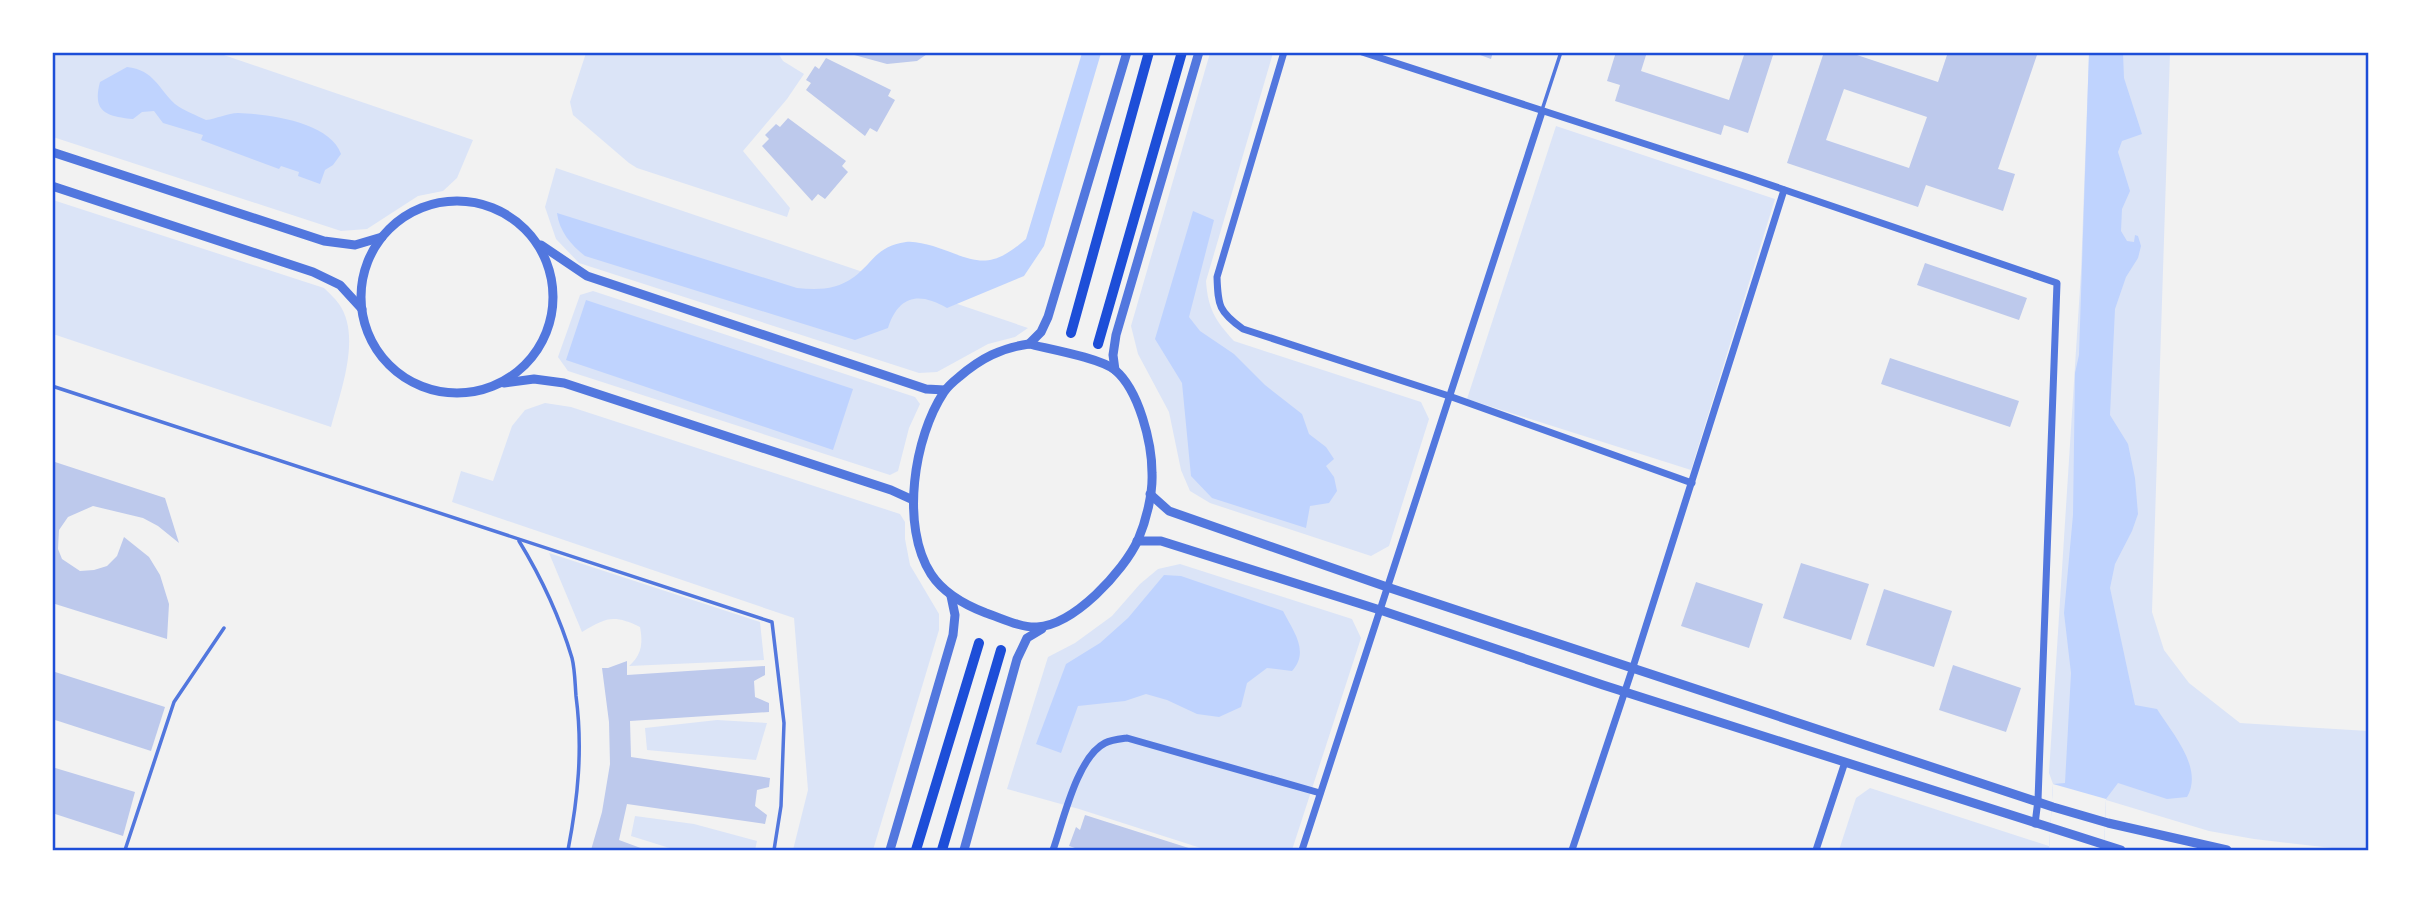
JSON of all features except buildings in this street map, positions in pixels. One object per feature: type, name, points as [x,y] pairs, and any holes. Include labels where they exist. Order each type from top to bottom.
[{"type":"main road","points":[[1071,333],[1149,52]]},
{"type":"main road","points":[[1098,344],[1182,52]]},
{"type":"main road","points":[[916,850],[979,643]]},
{"type":"main road","points":[[942,850],[1001,650]]},
{"type":"street","points":[[1029,344],[1041,332],[1048,317],[1127,52]]},
{"type":"street","points":[[964,850],[1017,659],[1027,638],[1072,612],[1110,583],[1137,541],[1146,518],[1153,474],[1147,435],[1135,399],[1115,370],[1113,355],[1116,335],[1199,52]]},
{"type":"street","points":[[1284,52],[1217,277],[1217,301],[1225,316],[1244,329],[1449,396],[1692,483]]},
{"type":"street","points":[[1363,52],[2057,283],[2035,824]]},
{"type":"street","points":[[1301,850],[1542,112]]},
{"type":"street","points":[[52,152],[324,241],[355,245],[382,237]]},
{"type":"street","points":[[52,186],[313,272],[340,285],[362,309]]},
{"type":"street","points":[[1572,850],[1633,667],[1784,190]]},
{"type":"street","points":[[538,243],[549,268],[554,299],[551,322],[542,343],[521,369],[508,379],[470,392],[447,393],[404,377],[389,365],[374,346],[362,309],[362,280],[369,257],[382,237],[404,217],[423,207],[464,201],[491,207],[505,214],[521,225],[538,243],[587,276],[926,390],[945,390]]},
{"type":"street","points":[[1050,625],[1035,628],[971,607],[951,596],[931,573],[917,534],[914,500],[915,470],[920,447],[945,390],[977,361],[1006,348],[1029,344],[1101,363],[1115,370]]},
{"type":"street","points":[[492,385],[534,379],[564,383],[891,490],[914,500]]},
{"type":"street","points":[[1150,494],[1169,511],[1387,587],[2053,807],[2108,823],[2227,850]]},
{"type":"street","points":[[1137,541],[1161,541],[2121,850]]},
{"type":"street","points":[[890,850],[953,635],[955,615],[951,596]]},
{"type":"street","points":[[1053,850],[1080,774],[1089,757],[1105,743],[1127,738],[1320,793]]},
{"type":"street","points":[[1816,850],[1845,762]]},
{"type":"lane","points":[[1542,112],[1561,52]]},
{"type":"lane","points":[[52,386],[772,622],[784,723],[781,806],[774,850]]},
{"type":"lane","points":[[518,539],[537,570],[572,660],[580,724],[580,769],[576,812],[568,850]]},
{"type":"lane","points":[[125,850],[174,702],[224,628]]},
{"type":"shaded area","points":[[215,52],[473,140],[457,178],[443,191],[418,196],[367,229],[341,231],[53,137],[53,53]]},
{"type":"shaded area","points":[[586,53],[778,53],[783,61],[804,74],[787,99],[743,151],[790,208],[787,217],[637,168],[629,163],[573,115],[570,102]]},
{"type":"shaded area","points":[[1210,53],[1273,53],[1206,281],[1211,307],[1217,320],[1234,341],[1421,402],[1429,419],[1389,546],[1371,556],[1210,503],[1190,491],[1181,470],[1169,412],[1138,354],[1131,326]]},
{"type":"shaded area","points":[[2089,53],[2170,53],[2152,612],[2164,650],[2189,683],[2240,723],[2368,731],[2368,850],[2254,839],[2209,831],[2053,784],[2049,773],[2081,272]]},
{"type":"shaded area","points":[[1556,126],[1775,199],[1691,470],[1467,399]]},
{"type":"shaded area","points":[[556,168],[1028,328],[1015,337],[988,344],[937,372],[919,373],[579,263],[556,239],[545,207]]},
{"type":"shaded area","points":[[53,200],[324,288],[339,304],[346,317],[349,332],[344,382],[331,427],[53,334]]},
{"type":"shaded area","points":[[593,291],[915,397],[920,404],[909,428],[898,471],[890,475],[568,371],[558,357],[580,295]]},
{"type":"shaded area","points":[[545,403],[571,407],[900,514],[905,522],[910,565],[939,614],[939,630],[873,850],[793,850],[808,790],[794,618],[452,502],[461,471],[493,481],[512,426],[525,410]]},
{"type":"shaded area","points":[[549,553],[760,622],[764,660],[629,666],[637,658],[640,648],[640,627],[623,620],[610,619],[582,632]]},
{"type":"shaded area","points":[[1180,564],[1352,619],[1361,638],[1292,850],[1207,850],[1007,789],[1048,657],[1075,643],[1112,616],[1140,584],[1158,569]]},
{"type":"shaded area","points":[[717,720],[767,723],[756,760],[647,750],[645,728]]},
{"type":"shaded area","points":[[1870,788],[2061,850],[1839,850],[1856,798]]},
{"type":"shaded area","points":[[635,816],[694,824],[757,841],[755,850],[676,850],[631,836]]},
{"type":"water","points":[[1082,53],[1101,53],[1044,246],[1024,276],[947,308],[928,300],[911,300],[898,309],[888,328],[855,340],[585,256],[566,237],[558,220],[557,213],[797,288],[834,287],[854,277],[881,251],[906,242],[933,246],[971,259],[991,260],[1013,250],[1026,239]]},
{"type":"water","points":[[2089,53],[2123,53],[2124,78],[2142,134],[2122,141],[2118,152],[2130,191],[2122,209],[2121,231],[2127,241],[2134,242],[2135,235],[2138,236],[2141,246],[2115,309],[2110,415],[2128,444],[2135,478],[2138,514],[2115,564],[2110,588],[2135,705],[2157,709],[2184,751],[2192,774],[2187,797],[2167,799],[2118,783],[2106,799],[2104,850],[2049,850],[2053,784],[2065,783],[2071,673],[2064,613],[2073,515],[2075,373],[2079,355]]},
{"type":"water","points":[[127,67],[150,76],[175,104],[206,120],[238,113],[297,122],[324,134],[335,143],[341,154],[333,165],[325,170],[320,184],[298,176],[299,172],[281,166],[279,169],[201,140],[203,135],[163,123],[154,111],[142,112],[133,119],[109,114],[103,111],[98,100],[100,82]]},
{"type":"water","points":[[1193,211],[1214,220],[1189,317],[1200,331],[1234,354],[1265,385],[1302,414],[1309,434],[1326,447],[1334,459],[1326,466],[1334,477],[1337,491],[1329,503],[1310,506],[1306,528],[1212,498],[1191,476],[1182,383],[1155,339]]},
{"type":"water","points":[[586,300],[853,389],[833,450],[566,360]]},
{"type":"water","points":[[1164,575],[1181,576],[1283,611],[1300,648],[1297,664],[1292,671],[1267,668],[1247,683],[1241,707],[1219,717],[1197,714],[1146,694],[1125,701],[1078,706],[1061,753],[1036,744],[1066,664],[1100,643],[1128,618]]},
{"type":"pier","points":[[2053,784],[2106,799],[2104,850],[2049,850]]}]
